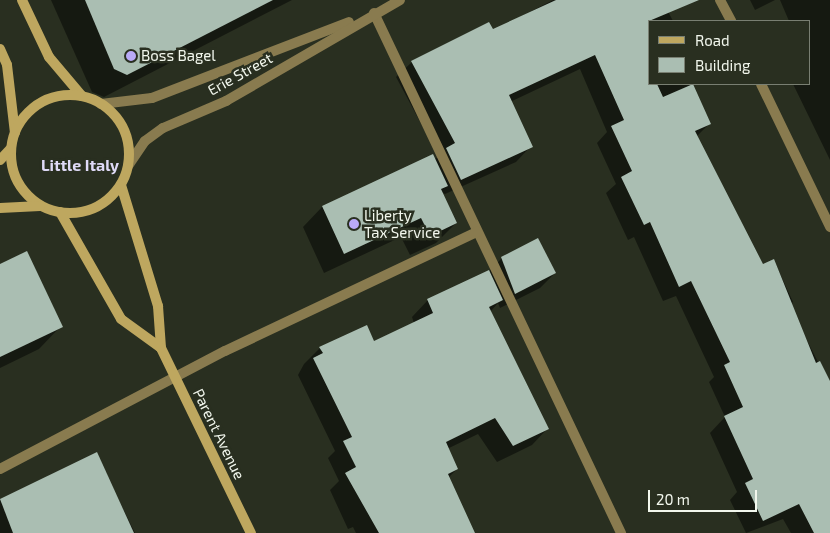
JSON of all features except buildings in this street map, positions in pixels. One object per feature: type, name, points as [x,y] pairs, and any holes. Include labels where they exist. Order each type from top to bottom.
[{"type":"street","points":[[0,208],[40,206],[60,212],[89,211],[107,201],[121,185],[128,166],[122,126],[101,104],[82,96],[50,57],[22,0]]},
{"type":"street","name":"Erie Street","points":[[128,166],[144,141],[163,128],[226,101],[374,13],[400,0]]},
{"type":"street","points":[[720,0],[730,20]]},
{"type":"street","points":[[374,13],[621,533]]},
{"type":"street","name":"Erie Street","points":[[101,104],[152,98],[374,13]]},
{"type":"street","points":[[0,49],[7,65],[15,133]]},
{"type":"street","points":[[761,85],[830,227]]},
{"type":"street","points":[[40,206],[25,192],[14,174],[11,148],[15,133],[25,115],[41,102],[82,96]]},
{"type":"street","points":[[0,160],[11,148]]},
{"type":"street","name":"Parent Avenue","points":[[121,185],[158,306],[161,348],[250,533]]},
{"type":"street","name":"Parent Avenue","points":[[60,212],[121,319],[161,348]]},
{"type":"street","points":[[0,470],[176,379],[477,232]]},
{"type":"place","name":"Boss Bagel","points":[[131,56]]},
{"type":"place","name":"Liberty Tax Service","points":[[354,224]]},
{"type":"district","name":"Little Italy","points":[[80,165]]}]
